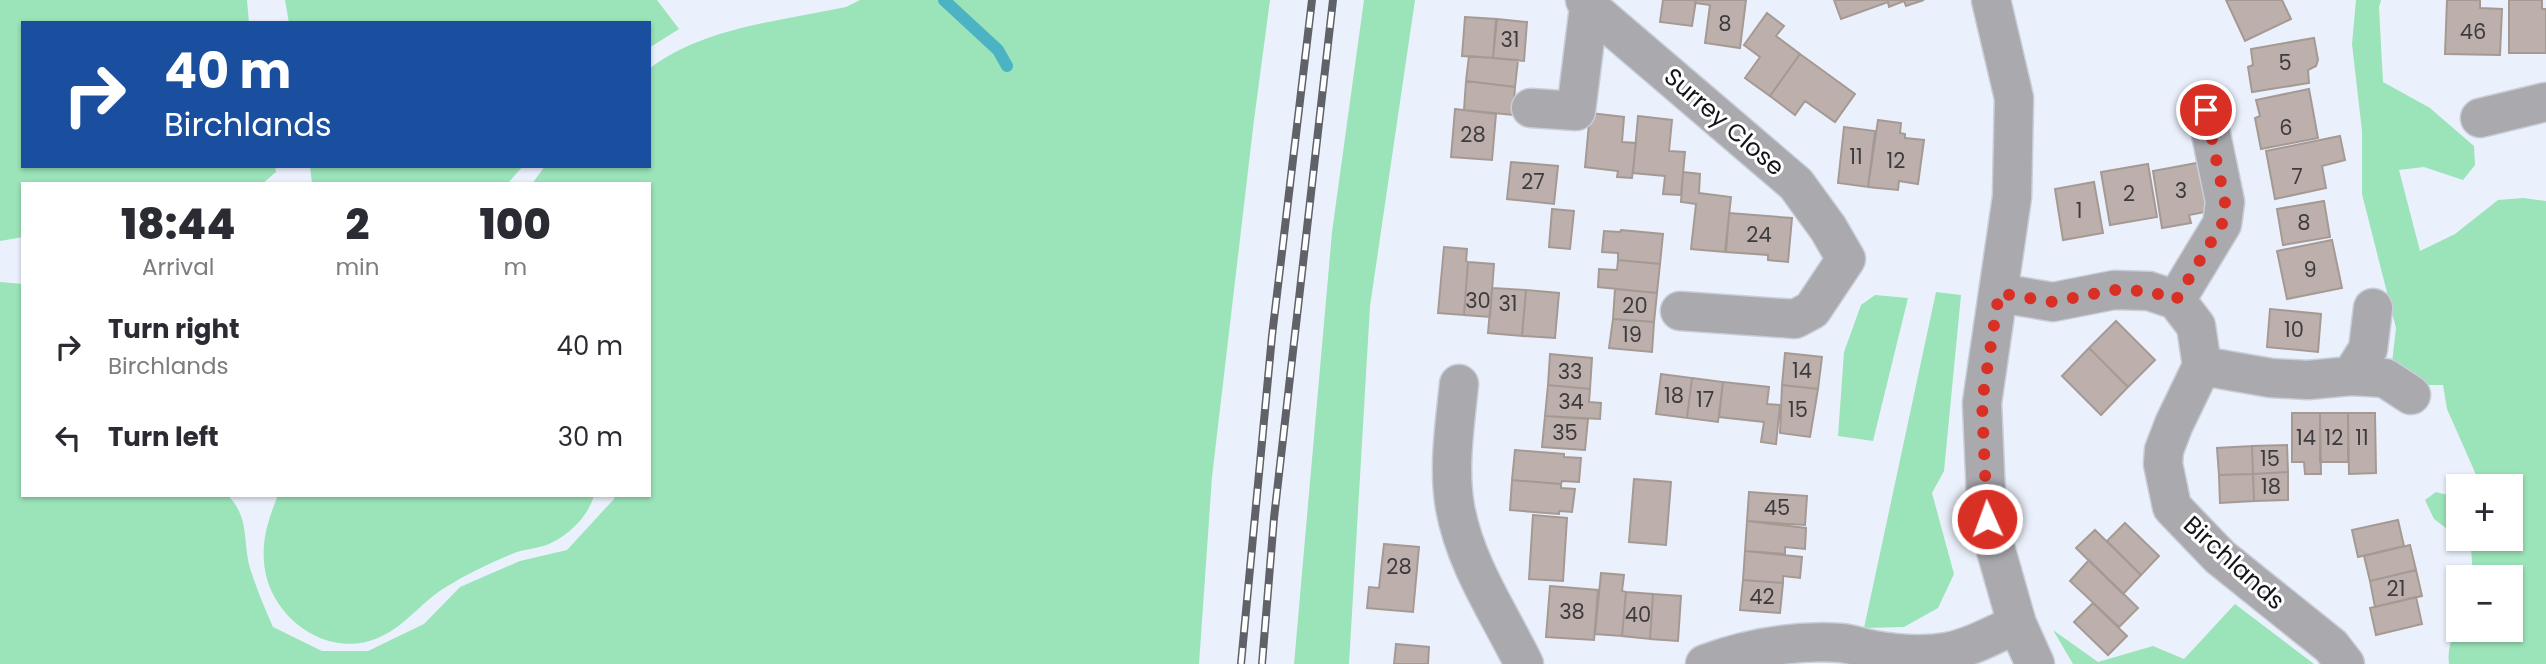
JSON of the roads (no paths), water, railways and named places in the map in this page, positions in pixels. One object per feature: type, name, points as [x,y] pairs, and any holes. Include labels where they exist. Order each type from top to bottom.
[{"type":"street","points":[[1991,0],[2014,98],[2012,198],[1982,402],[1987,519],[2017,624],[2035,664]]},
{"type":"street","points":[[1531,108],[1576,111],[1587,3]]},
{"type":"street","name":"Surrey Close","points":[[1587,3],[1796,184],[1828,228],[1857,253],[1812,310],[1795,318],[1680,311]]},
{"type":"street","points":[[2480,118],[2546,102]]},
{"type":"street","points":[[2176,300],[2222,224],[2225,202],[2206,110]]},
{"type":"street","points":[[1999,293],[2053,302],[2113,290],[2149,291],[2176,300],[2196,326],[2202,366],[2270,378],[2385,378],[2411,395]]},
{"type":"street","points":[[2351,376],[2368,349],[2373,308]]},
{"type":"street","name":"Birchlands","points":[[2202,366],[2164,450],[2172,507],[2220,557],[2331,646],[2345,664]]},
{"type":"street","points":[[1459,384],[1452,463],[1455,506],[1472,560],[1524,664]]},
{"type":"street","points":[[1705,664],[1776,644],[1843,643],[1899,653],[1947,652],[2017,624]]},
{"type":"waterway","points":[[944,0],[998,50],[1007,66]]},
{"type":"railway","points":[[1241,664],[1272,336],[1312,0]]},
{"type":"railway","points":[[1262,664],[1274,518],[1333,0]]}]
